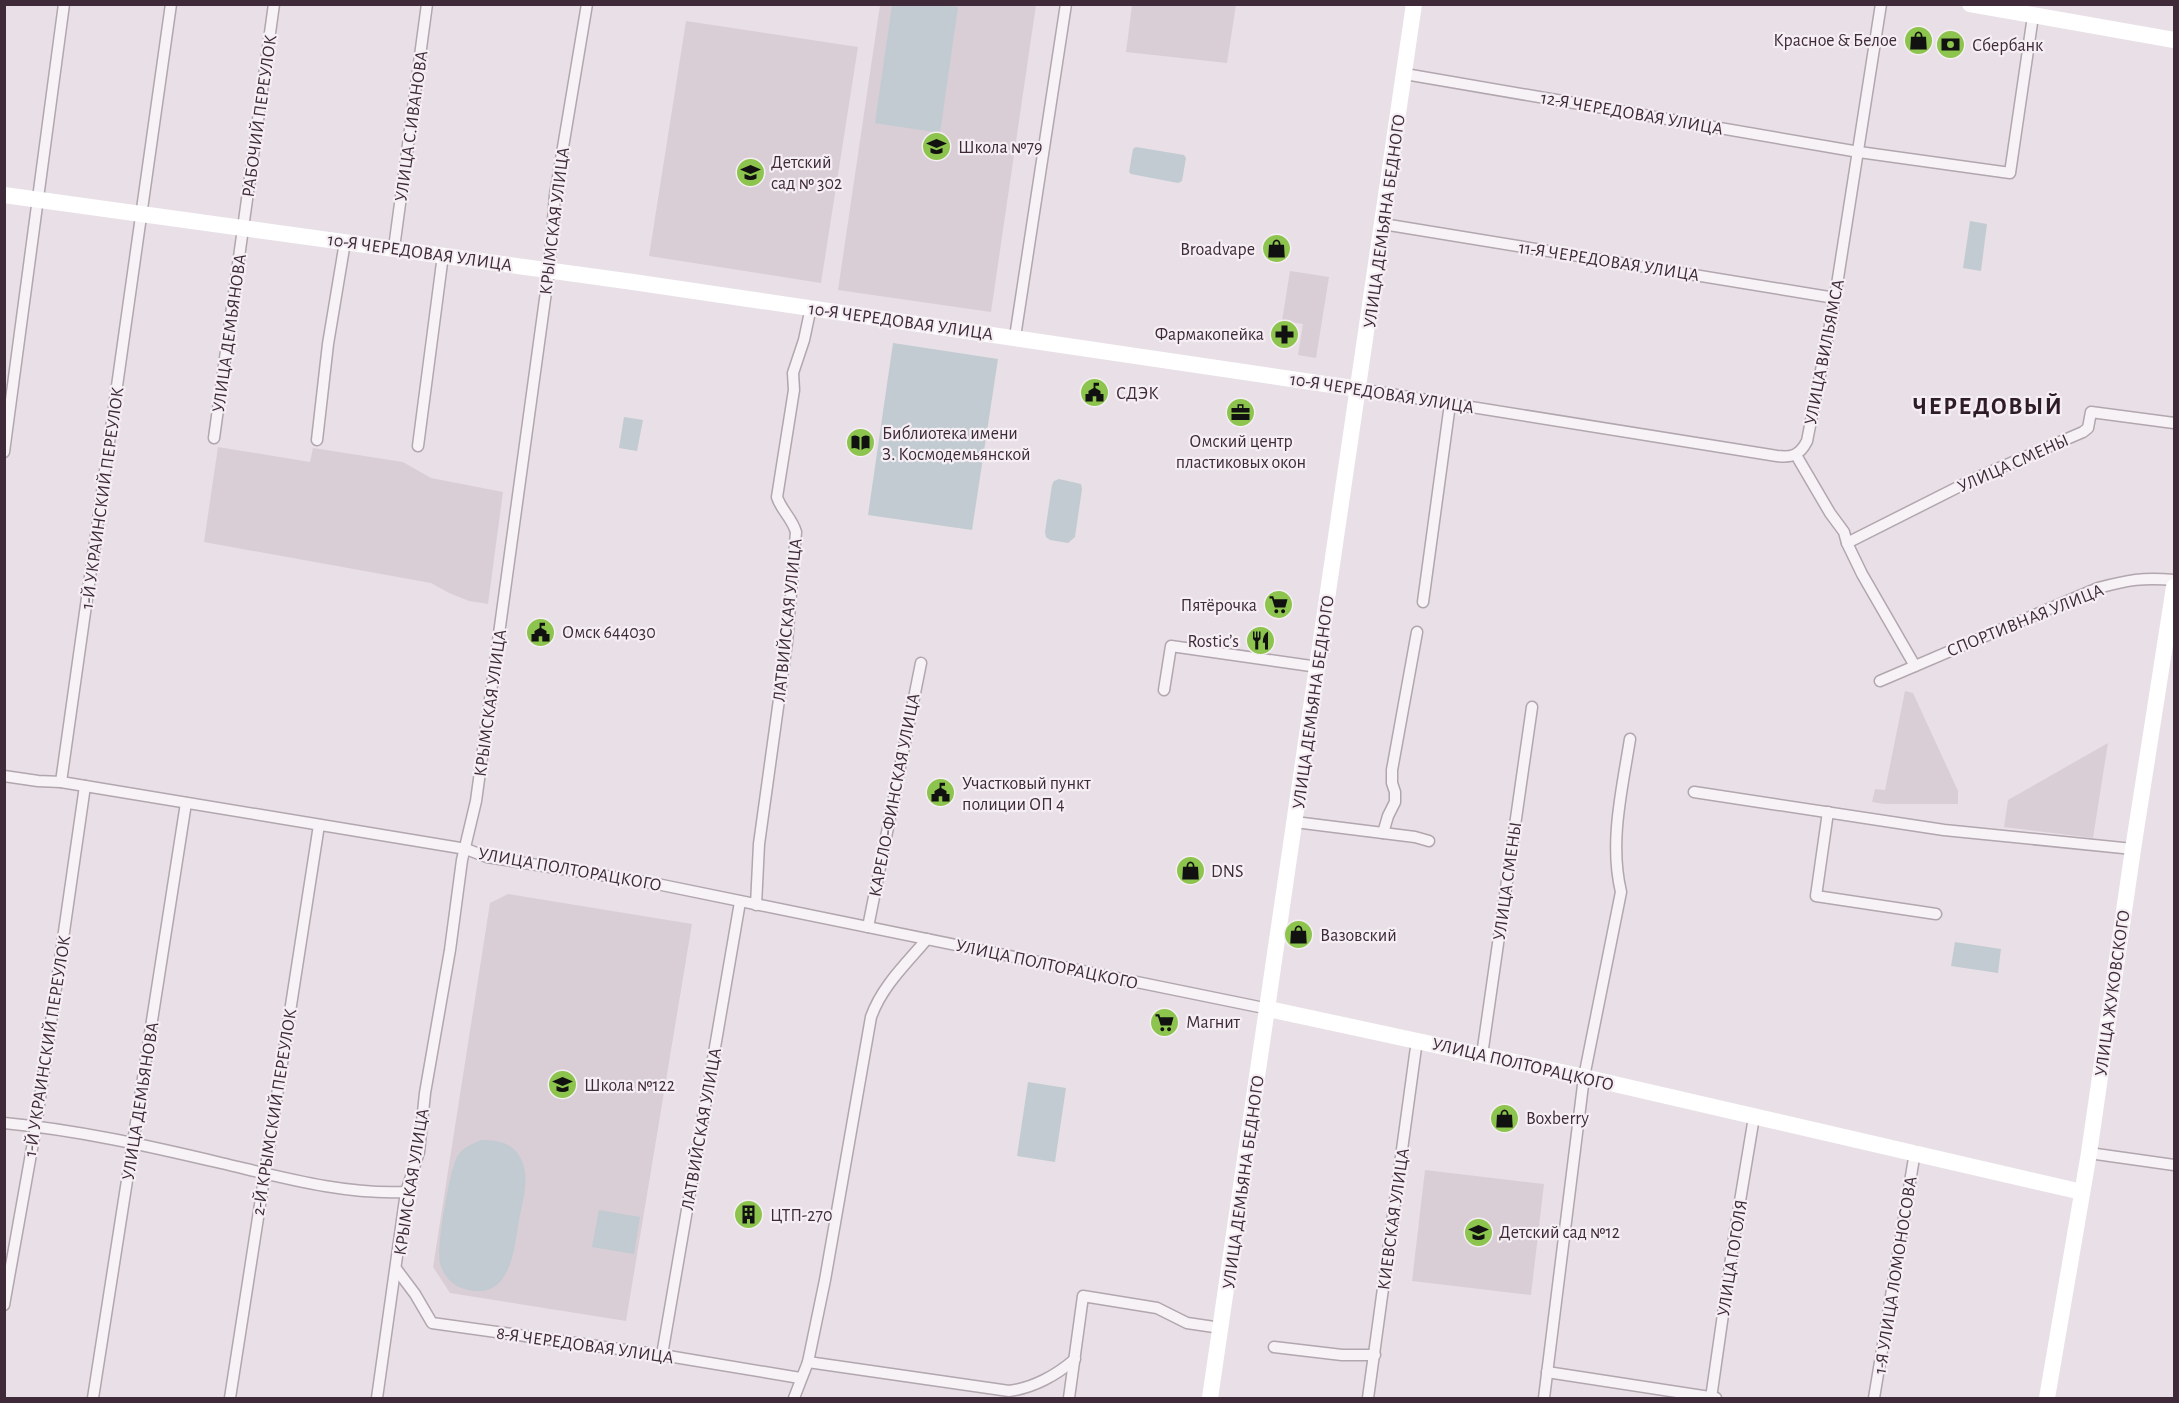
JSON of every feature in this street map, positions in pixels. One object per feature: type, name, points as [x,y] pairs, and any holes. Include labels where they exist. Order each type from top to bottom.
[{"type":"street","points":[[4,452],[64,4]]},
{"type":"street","name":"1-Й УКРАИНСКИЙ ПЕРЕУЛОК","points":[[62,782],[171,4]]},
{"type":"street","name":"РАБОЧИЙ ПЕРЕУЛОК","points":[[244,228],[274,4]]},
{"type":"street","name":"УЛИЦА С.ИВАНОВА","points":[[394,248],[428,4]]},
{"type":"street","name":"КРЫМСКАЯ УЛИЦА","points":[[377,1398],[397,1270],[406,1192],[419,1152],[425,1093],[450,950],[462,860],[476,801],[549,270],[555,195],[587,4]]},
{"type":"street","points":[[1015,337],[1066,4]]},
{"type":"street","name":"УЛИЦА ДЕМЬЯНА БЕДНОГО","points":[[1210,1398],[1269,1009],[1414,4]]},
{"type":"street","name":"УЛИЦА ВИЛЬЯМСА","points":[[1796,455],[1807,441],[1835,298],[1881,4]]},
{"type":"street","points":[[1970,4],[2175,40]]},
{"type":"street","name":"12-Я ЧЕРЕДОВАЯ УЛИЦА","points":[[1405,74],[1859,152],[2010,173],[2033,16]]},
{"type":"street","name":"10-Я ЧЕРЕДОВАЯ УЛИЦА","points":[[4,195],[1015,337],[1359,388],[1789,458],[1796,455]]},
{"type":"street","name":"11-Я ЧЕРЕДОВАЯ УЛИЦА","points":[[1383,224],[1835,298]]},
{"type":"street","name":"УЛИЦА ДЕМЬЯНОВА","points":[[214,438],[244,228]]},
{"type":"street","points":[[317,440],[326,354],[345,242]]},
{"type":"street","points":[[417,446],[443,255]]},
{"type":"street","name":"ЛАТВИЙСКАЯ УЛИЦА","points":[[756,905],[759,844],[787,642],[796,531],[792,519],[780,506],[777,497],[794,390],[793,373],[811,308]]},
{"type":"street","points":[[1423,602],[1450,404]]},
{"type":"street","name":"УЛИЦА СМЕНЫ","points":[[1847,543],[1976,478],[2083,432],[2088,428],[2091,412],[2175,423]]},
{"type":"street","points":[[1796,455],[1830,513],[1844,532],[1847,543],[1915,666]]},
{"type":"street","name":"СПОРТИВНАЯ УЛИЦА","points":[[1880,681],[2098,588],[2147,577],[2175,580]]},
{"type":"street","name":"УЛИЦА ЖУКОВСКОГО","points":[[2047,1398],[2089,1153],[2133,849],[2175,587]]},
{"type":"street","points":[[1383,833],[1395,802],[1392,770],[1417,632]]},
{"type":"street","points":[[1164,690],[1171,646],[1318,668]]},
{"type":"street","name":"КАРЕЛО-ФИНСКАЯ УЛИЦА","points":[[868,927],[921,663]]},
{"type":"street","name":"УЛИЦА СМЕНЫ","points":[[1482,1055],[1532,707]]},
{"type":"street","points":[[1544,1398],[1584,1077],[1621,892],[1616,871],[1617,825],[1630,739]]},
{"type":"street","name":"УЛИЦА ПОЛТОРАЦКОГО","points":[[4,776],[38,782],[62,782],[466,849],[488,857],[657,884],[1417,1040],[2082,1192]]},
{"type":"street","name":"1-Й УКРАИНСКИЙ ПЕРЕУЛОК","points":[[4,1305],[36,1126],[85,786]]},
{"type":"street","points":[[1694,792],[1944,830],[2133,849]]},
{"type":"street","name":"УЛИЦА ДЕМЬЯНОВА","points":[[93,1398],[186,803]]},
{"type":"street","points":[[1828,812],[1816,896],[1936,914]]},
{"type":"street","points":[[1295,822],[1429,841]]},
{"type":"street","name":"2-Й КРЫМСКИЙ ПЕРЕУЛОК","points":[[230,1398],[319,825]]},
{"type":"street","name":"ЛАТВИЙСКАЯ УЛИЦА","points":[[662,1355],[740,902]]},
{"type":"street","points":[[794,1398],[808,1362],[825,1280],[871,1017],[885,988],[927,939]]},
{"type":"street","name":"КИЕВСКАЯ УЛИЦА","points":[[1368,1398],[1417,1040]]},
{"type":"street","name":"УЛИЦА ГОГОЛЯ","points":[[1711,1398],[1754,1117]]},
{"type":"street","points":[[4,1122],[134,1142],[264,1173],[378,1194],[406,1192]]},
{"type":"street","name":"1-Я УЛИЦА ЛОМОНОСОВА","points":[[1874,1398],[1915,1152]]},
{"type":"street","points":[[2089,1153],[2175,1165]]},
{"type":"street","name":"8-Я ЧЕРЕДОВАЯ УЛИЦА","points":[[397,1270],[432,1323],[662,1355],[800,1378]]},
{"type":"street","points":[[1069,1398],[1083,1296],[1157,1308],[1187,1323],[1221,1328]]},
{"type":"street","points":[[1274,1347],[1342,1355],[1375,1355]]},
{"type":"street","points":[[808,1362],[1009,1391],[1034,1385],[1066,1367],[1075,1359]]},
{"type":"street","points":[[1547,1372],[1717,1398]]},
{"type":"shaded area","name":"Школа №79","points":[[880,5],[1036,5],[991,312],[838,290]]},
{"type":"shaded area","points":[[892,5],[958,7],[940,133],[875,123]]},
{"type":"shaded area","points":[[1132,5],[1236,5],[1227,63],[1126,52]]},
{"type":"shaded area","name":"Детский сад № 302","points":[[686,21],[858,47],[821,283],[649,256]]},
{"type":"shaded area","points":[[1136,147],[1184,155],[1186,158],[1182,181],[1178,183],[1131,174],[1129,172],[1133,149]]},
{"type":"shaded area","points":[[1970,221],[1987,224],[1981,271],[1963,268]]},
{"type":"shaded area","points":[[1290,271],[1329,277],[1316,358],[1298,355],[1303,324],[1282,321]]},
{"type":"shaded area","points":[[893,343],[998,359],[972,530],[868,515]]},
{"type":"shaded area","points":[[624,417],[643,420],[637,451],[619,448]]},
{"type":"shaded area","points":[[218,447],[310,462],[313,448],[403,462],[431,478],[503,492],[488,604],[469,601],[431,583],[204,542]]},
{"type":"shaded area","points":[[1059,479],[1081,484],[1082,489],[1075,537],[1068,543],[1050,540],[1046,537],[1045,532],[1052,485]]},
{"type":"shaded area","points":[[1905,691],[1913,693],[1958,791],[1958,804],[1872,802],[1875,789],[1885,790]]},
{"type":"shaded area","points":[[2108,743],[2093,838],[2004,827],[2008,800]]},
{"type":"shaded area","name":"Школа №122","points":[[508,894],[692,924],[626,1321],[450,1293],[433,1267],[490,903]]},
{"type":"shaded area","points":[[1955,942],[2001,949],[1998,973],[1951,966]]},
{"type":"shaded area","points":[[1028,1082],[1066,1088],[1055,1162],[1017,1156]]},
{"type":"shaded area","points":[[481,1140],[498,1141],[513,1148],[523,1164],[526,1180],[515,1247],[506,1273],[499,1283],[489,1290],[476,1291],[459,1287],[450,1280],[441,1267],[439,1255],[444,1208],[455,1163],[463,1150]]},
{"type":"shaded area","name":"Детский сад №12","points":[[1425,1170],[1544,1184],[1531,1295],[1412,1281]]},
{"type":"shaded area","points":[[599,1210],[640,1217],[634,1254],[592,1247]]},
{"type":"place","name":"Красное & Белое","points":[[1918,40]]},
{"type":"place","name":"Сбербанк","points":[[1951,45]]},
{"type":"place","name":"Школа №79","points":[[937,147]]},
{"type":"place","name":"Детский сад № 302","points":[[750,172]]},
{"type":"place","name":"Broadvape","points":[[1276,249]]},
{"type":"place","name":"Фармакопейка","points":[[1285,334]]},
{"type":"place","name":"СДЭК","points":[[1095,393]]},
{"type":"place","name":"Омский центр пластиковых окон","points":[[1241,412]]},
{"type":"place","name":"Библиотека имени З. Космодемьянской","points":[[861,443]]},
{"type":"place","name":"Пятёрочка","points":[[1278,605]]},
{"type":"place","name":"Омск 644030","points":[[541,632]]},
{"type":"place","name":"Rostic’s","points":[[1260,641]]},
{"type":"place","name":"Участковый пункт полиции ОП 4","points":[[941,793]]},
{"type":"place","name":"DNS","points":[[1190,871]]},
{"type":"place","name":"Вазовский","points":[[1299,935]]},
{"type":"place","name":"Магнит","points":[[1165,1022]]},
{"type":"place","name":"Школа №122","points":[[563,1085]]},
{"type":"place","name":"Boxberry","points":[[1505,1118]]},
{"type":"place","name":"ЦТП-270","points":[[749,1215]]},
{"type":"place","name":"Детский сад №12","points":[[1478,1232]]},
{"type":"district","name":"ЧЕРЕДОВЫЙ","points":[[1988,406]]}]
